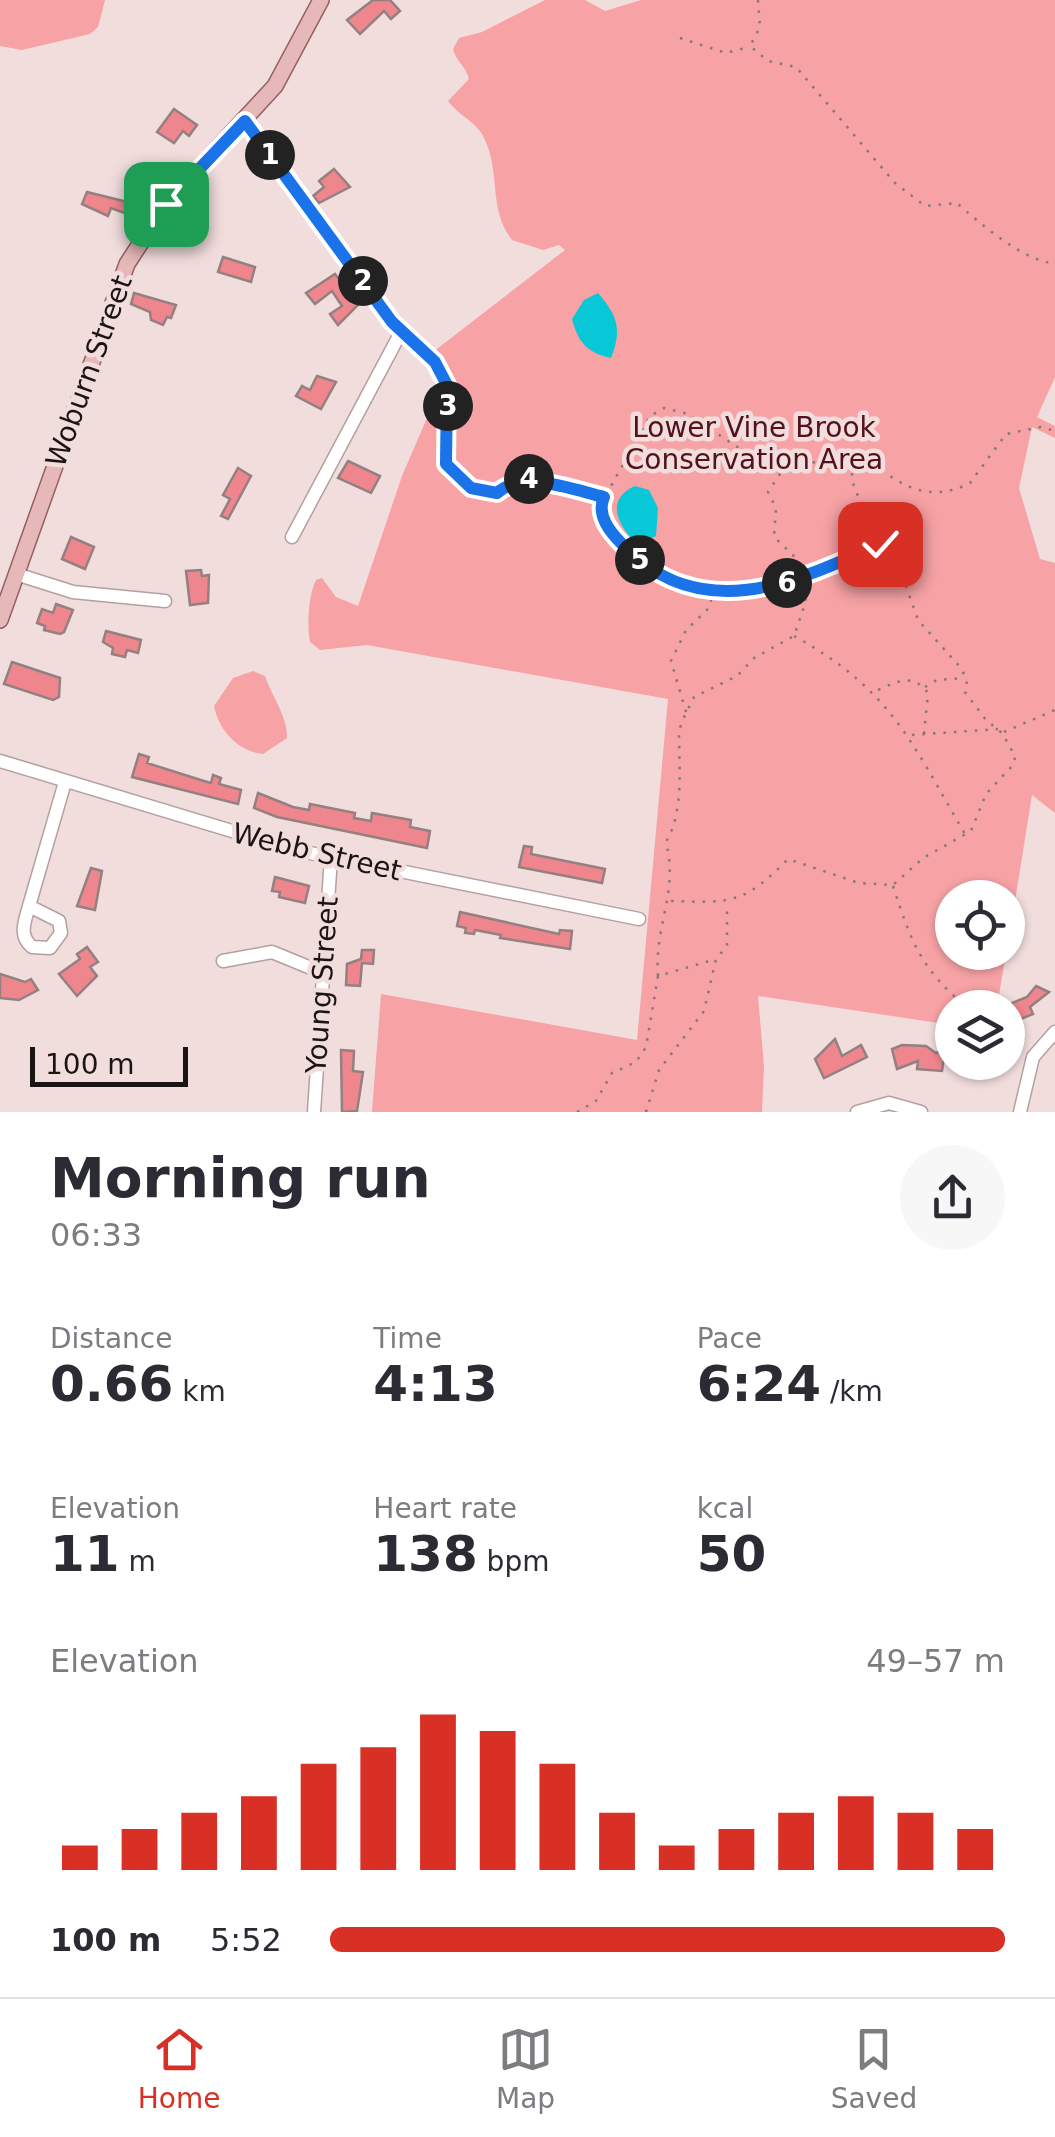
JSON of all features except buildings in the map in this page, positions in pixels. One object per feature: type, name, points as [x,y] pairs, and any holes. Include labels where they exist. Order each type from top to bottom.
[{"type":"main road","name":"Woburn Street","points":[[0,620],[127,264],[166,204],[245,121],[284,72],[321,0]]},
{"type":"street","points":[[245,121],[401,332],[435,362]]},
{"type":"street","points":[[292,538],[401,332]]},
{"type":"street","points":[[16,574],[73,592],[165,601]]},
{"type":"street","name":"Webb Street","points":[[0,761],[234,834],[639,919]]},
{"type":"street","points":[[30,906],[65,782]]},
{"type":"street","name":"Young Street","points":[[314,1112],[330,857]]},
{"type":"street","points":[[223,961],[272,952],[323,973]]},
{"type":"street","points":[[1020,1112],[1033,1057],[1055,1032]]},
{"type":"street","points":[[857,1112],[896,1104],[921,1112]]},
{"type":"path","points":[[680,38],[726,53],[750,46],[760,26],[758,0]]},
{"type":"path","points":[[750,46],[768,61],[796,67],[895,183],[925,206],[957,203],[1019,252],[1055,262]]},
{"type":"path","points":[[435,362],[447,385],[446,464],[458,477],[484,492],[497,493],[510,481],[531,479],[543,486],[604,497]]},
{"type":"path","points":[[880,544],[801,580],[713,592],[663,578],[628,551],[605,524],[601,504],[650,416],[664,408],[676,408],[770,470],[787,464],[868,460],[892,480],[927,494],[958,490],[975,478],[1006,434],[1041,427],[1055,431]]},
{"type":"path","points":[[671,901],[726,904],[760,888],[788,859],[859,883],[893,885],[923,858],[966,835],[978,821],[986,794],[1014,764],[1016,756],[1001,731],[965,692],[965,677],[952,655],[918,620],[904,578],[880,544],[854,487],[849,462]]},
{"type":"path","points":[[587,1112],[612,1073],[636,1062],[646,1047],[658,976],[656,944],[671,901],[672,866],[666,842],[675,827],[682,748],[679,732],[686,714],[694,697],[738,676],[754,658],[794,636],[806,601],[794,555],[774,537],[776,508],[768,492],[787,464]]},
{"type":"path","points":[[686,714],[671,662],[686,630],[709,608],[713,592]]},
{"type":"path","points":[[794,636],[830,656],[875,691],[908,736],[966,835]]},
{"type":"path","points":[[924,688],[938,680],[965,677]]},
{"type":"path","points":[[875,691],[908,679],[924,688],[928,693],[924,734]]},
{"type":"path","points":[[908,736],[1001,731],[1055,710]]},
{"type":"path","points":[[893,885],[904,928],[922,961],[950,990]]},
{"type":"path","points":[[646,1112],[659,1070],[704,1012],[716,959],[727,946],[726,904]]},
{"type":"path","points":[[658,976],[716,959]]},
{"type":"path","points":[[1025,1051],[1033,1057]]},
{"type":"path","points":[[577,1112],[596,1101]]},
{"type":"green space","points":[[0,0],[105,0],[98,27],[90,34],[22,50],[0,46]]},
{"type":"green space","name":"Lower Vine Brook Conservation Area","points":[[545,0],[585,0],[605,11],[641,0],[1055,0],[1055,377],[1037,417],[1055,426],[1055,438],[1032,427],[1019,488],[1040,559],[1055,563],[1055,813],[1032,795],[1018,880],[935,880],[935,970],[1003,970],[1000,990],[935,990],[935,1022],[758,996],[764,1066],[762,1112],[372,1112],[381,994],[637,1040],[668,699],[367,645],[320,650],[310,642],[308,619],[316,580],[322,578],[336,597],[358,606],[402,476],[449,367],[433,352],[565,250],[559,245],[543,250],[512,240],[500,215],[488,147],[475,125],[448,101],[469,79],[453,49],[459,38],[482,32]]},
{"type":"green space","points":[[253,671],[265,676],[287,730],[287,738],[263,754],[246,749],[231,738],[220,724],[214,706],[233,678]]},
{"type":"water","points":[[598,293],[616,324],[611,358],[585,345],[572,319],[584,300]]},
{"type":"water","points":[[635,486],[649,490],[658,508],[656,536],[637,544],[617,514],[620,498]]},
{"type":"route","points":[[166,204],[245,121],[392,322],[435,362],[447,385],[446,464],[471,488],[497,493],[510,481],[531,479],[543,486],[604,497],[601,504],[605,524],[628,551],[663,578],[713,592],[803,580],[880,544]]}]
